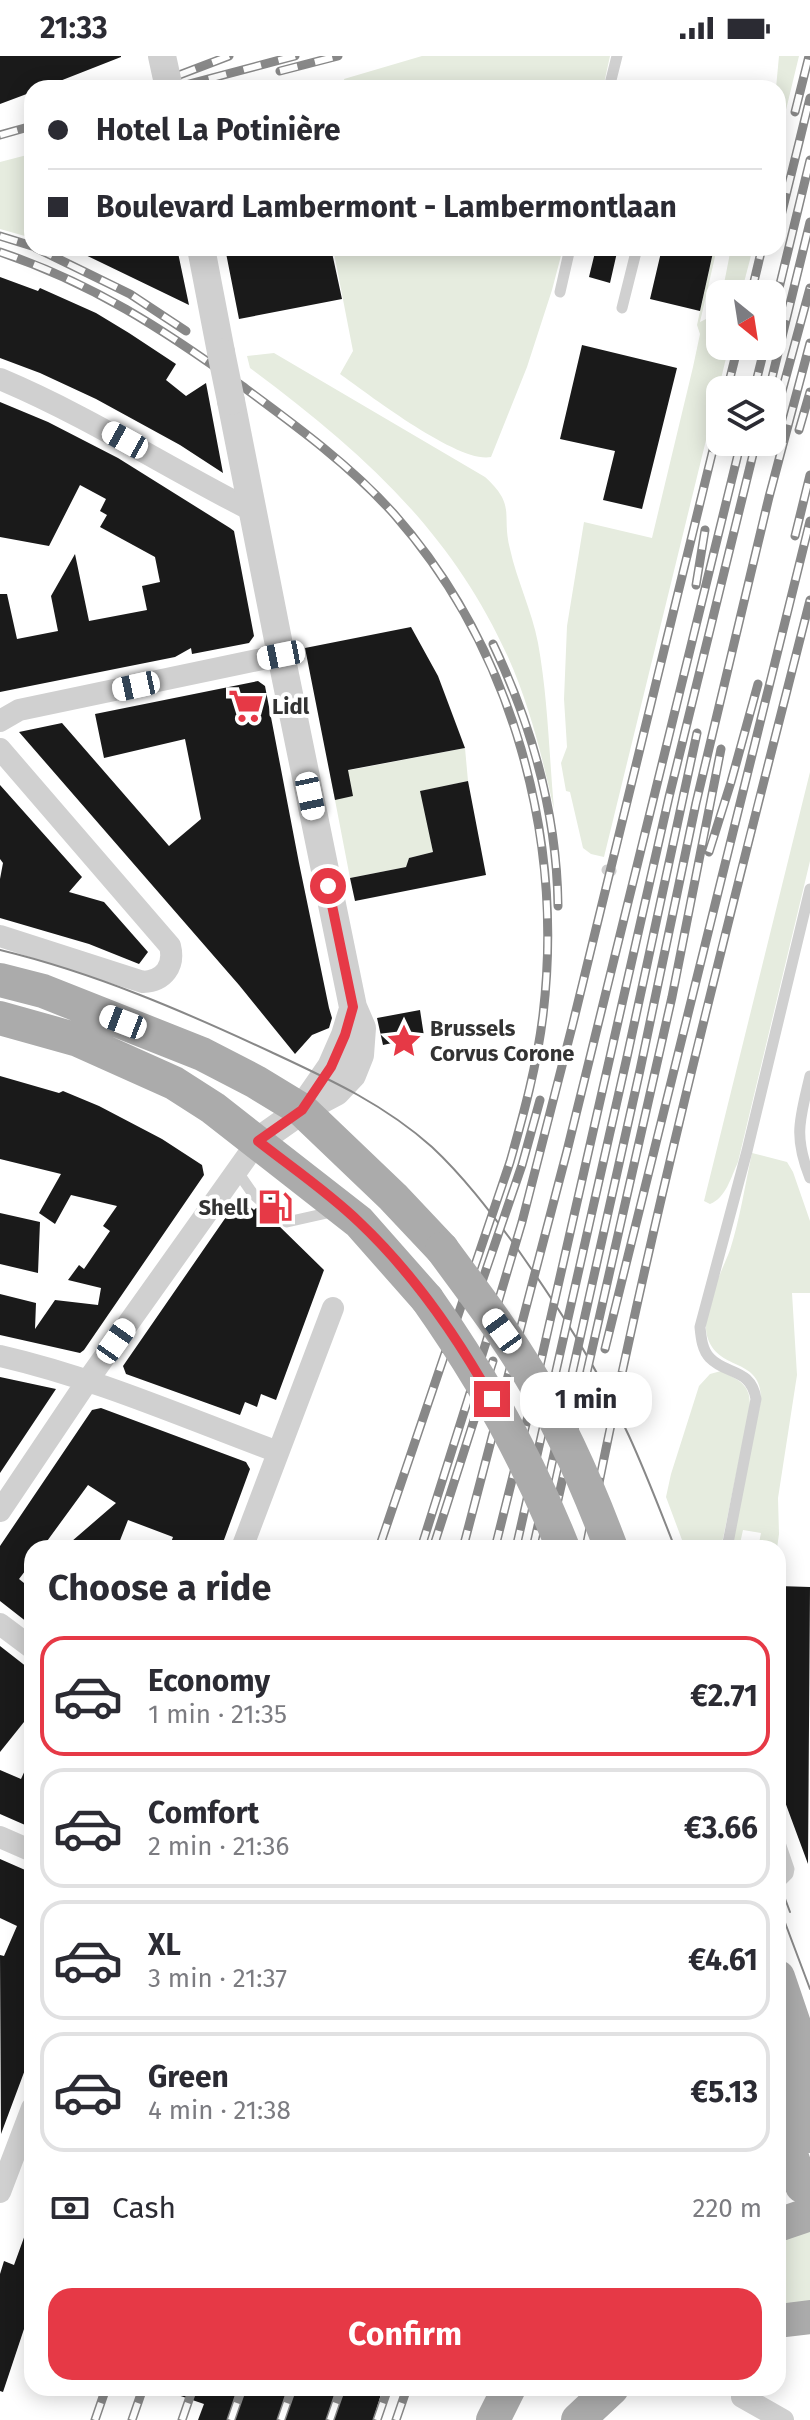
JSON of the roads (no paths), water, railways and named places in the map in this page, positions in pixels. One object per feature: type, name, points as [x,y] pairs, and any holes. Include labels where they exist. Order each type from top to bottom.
[{"type":"main road","points":[[0,980],[43,991],[202,1054],[302,1110],[442,1249],[502,1331],[532,1377],[589,1491],[608,1540]]},
{"type":"main road","points":[[0,1018],[78,1040],[174,1083],[258,1141],[344,1209],[391,1256],[427,1299],[479,1376],[527,1464],[560,1540]]},
{"type":"main road","points":[[786,2000],[810,2071]]},
{"type":"main road","points":[[786,2067],[810,2136]]},
{"type":"main road","points":[[786,2148],[802,2211]]},
{"type":"main road","points":[[786,2320],[810,2317]]},
{"type":"main road","points":[[493,2420],[505,2396]]},
{"type":"main road","points":[[578,2420],[604,2396]]},
{"type":"street","points":[[162,56],[167,80]]},
{"type":"street","points":[[0,1511],[88,1380],[258,1141],[302,1110],[336,1092],[352,1075],[360,1055],[362,1028],[353,1007],[203,256]]},
{"type":"street","points":[[0,379],[62,406],[204,487],[253,511]]},
{"type":"street","points":[[0,721],[19,710],[281,655]]},
{"type":"street","points":[[0,749],[170,946],[171,961],[164,975],[154,981],[143,982],[0,936]]},
{"type":"street","points":[[245,1540],[333,1308]]},
{"type":"street","points":[[0,1356],[88,1380],[278,1452]]},
{"type":"street","points":[[0,1624],[24,1642]]},
{"type":"street","points":[[0,1837],[24,1848]]},
{"type":"street","points":[[0,2192],[24,2129]]},
{"type":"street","points":[[742,2397],[783,2420]]},
{"type":"lane","points":[[611,80],[617,56]]},
{"type":"lane","points":[[560,292],[568,256]]},
{"type":"lane","points":[[622,308],[635,256]]},
{"type":"lane","points":[[729,1540],[755,1391],[745,1377],[709,1357],[700,1327],[747,1151],[810,889]]},
{"type":"lane","points":[[810,1076],[798,1128],[801,1156],[810,1178]]},
{"type":"lane","points":[[236,1170],[261,1201]]},
{"type":"lane","points":[[283,1219],[287,1222],[344,1209]]},
{"type":"tram line","points":[[0,950],[104,982],[238,1037],[355,1094],[395,1118],[432,1147],[465,1181],[495,1219],[576,1337],[629,1436],[672,1540]]},
{"type":"tram line","points":[[786,1901],[790,1912]]},
{"type":"tram line","points":[[786,1925],[810,1989]]},
{"type":"railway","points":[[166,80],[229,56]]},
{"type":"railway","points":[[204,80],[295,56]]},
{"type":"railway","points":[[280,71],[338,56]]},
{"type":"railway","points":[[795,112],[809,56]]},
{"type":"railway","points":[[786,196],[810,98]]},
{"type":"railway","points":[[0,135],[24,128]]},
{"type":"railway","points":[[781,280],[810,160]]},
{"type":"railway","points":[[772,376],[810,222]]},
{"type":"railway","points":[[0,236],[24,244]]},
{"type":"railway","points":[[0,252],[66,278],[155,327],[282,416],[359,479],[394,514],[435,567],[470,624],[499,685],[521,749],[536,814],[545,881],[548,948],[537,1052],[510,1162],[382,1540]]},
{"type":"railway","points":[[52,256],[130,294],[186,331]]},
{"type":"railway","points":[[754,280],[760,256]]},
{"type":"railway","points":[[786,376],[810,288]]},
{"type":"railway","points":[[535,1540],[696,803],[769,497],[810,343]]},
{"type":"railway","points":[[730,376],[734,360]]},
{"type":"railway","points":[[758,376],[762,360]]},
{"type":"railway","points":[[799,430],[810,392]]},
{"type":"railway","points":[[424,1540],[522,1222],[711,456]]},
{"type":"railway","points":[[465,1540],[567,1151],[738,456]]},
{"type":"railway","points":[[497,1540],[533,1396],[669,797],[753,456]]},
{"type":"railway","points":[[795,536],[810,475]]},
{"type":"railway","points":[[605,1349],[810,521]]},
{"type":"railway","points":[[696,585],[705,530]]},
{"type":"railway","points":[[588,1540],[663,1191],[810,600]]},
{"type":"railway","points":[[493,644],[519,707],[540,772],[553,838],[558,906]]},
{"type":"railway","points":[[709,852],[758,684]]},
{"type":"railway","points":[[518,1540],[697,733]]},
{"type":"railway","points":[[549,1540],[672,997],[721,749]]},
{"type":"railway","points":[[475,1302],[522,1165],[540,1100]]},
{"type":"railway","points":[[436,1540],[493,1361]]},
{"type":"railway","points":[[95,2420],[103,2396]]},
{"type":"railway","points":[[132,2420],[140,2396]]},
{"type":"railway","points":[[182,2420],[190,2396]]},
{"type":"railway","points":[[231,2420],[239,2396]]},
{"type":"railway","points":[[281,2420],[289,2396]]},
{"type":"railway","points":[[330,2420],[338,2396]]},
{"type":"railway","points":[[377,2420],[385,2396]]},
{"type":"railway","points":[[396,2420],[404,2396]]},
{"type":"place","name":"Lidl","points":[[246,706]]},
{"type":"place","name":"Brussels Corvus Corone","points":[[404,1041]]},
{"type":"place","name":"Shell","points":[[275,1207]]}]
